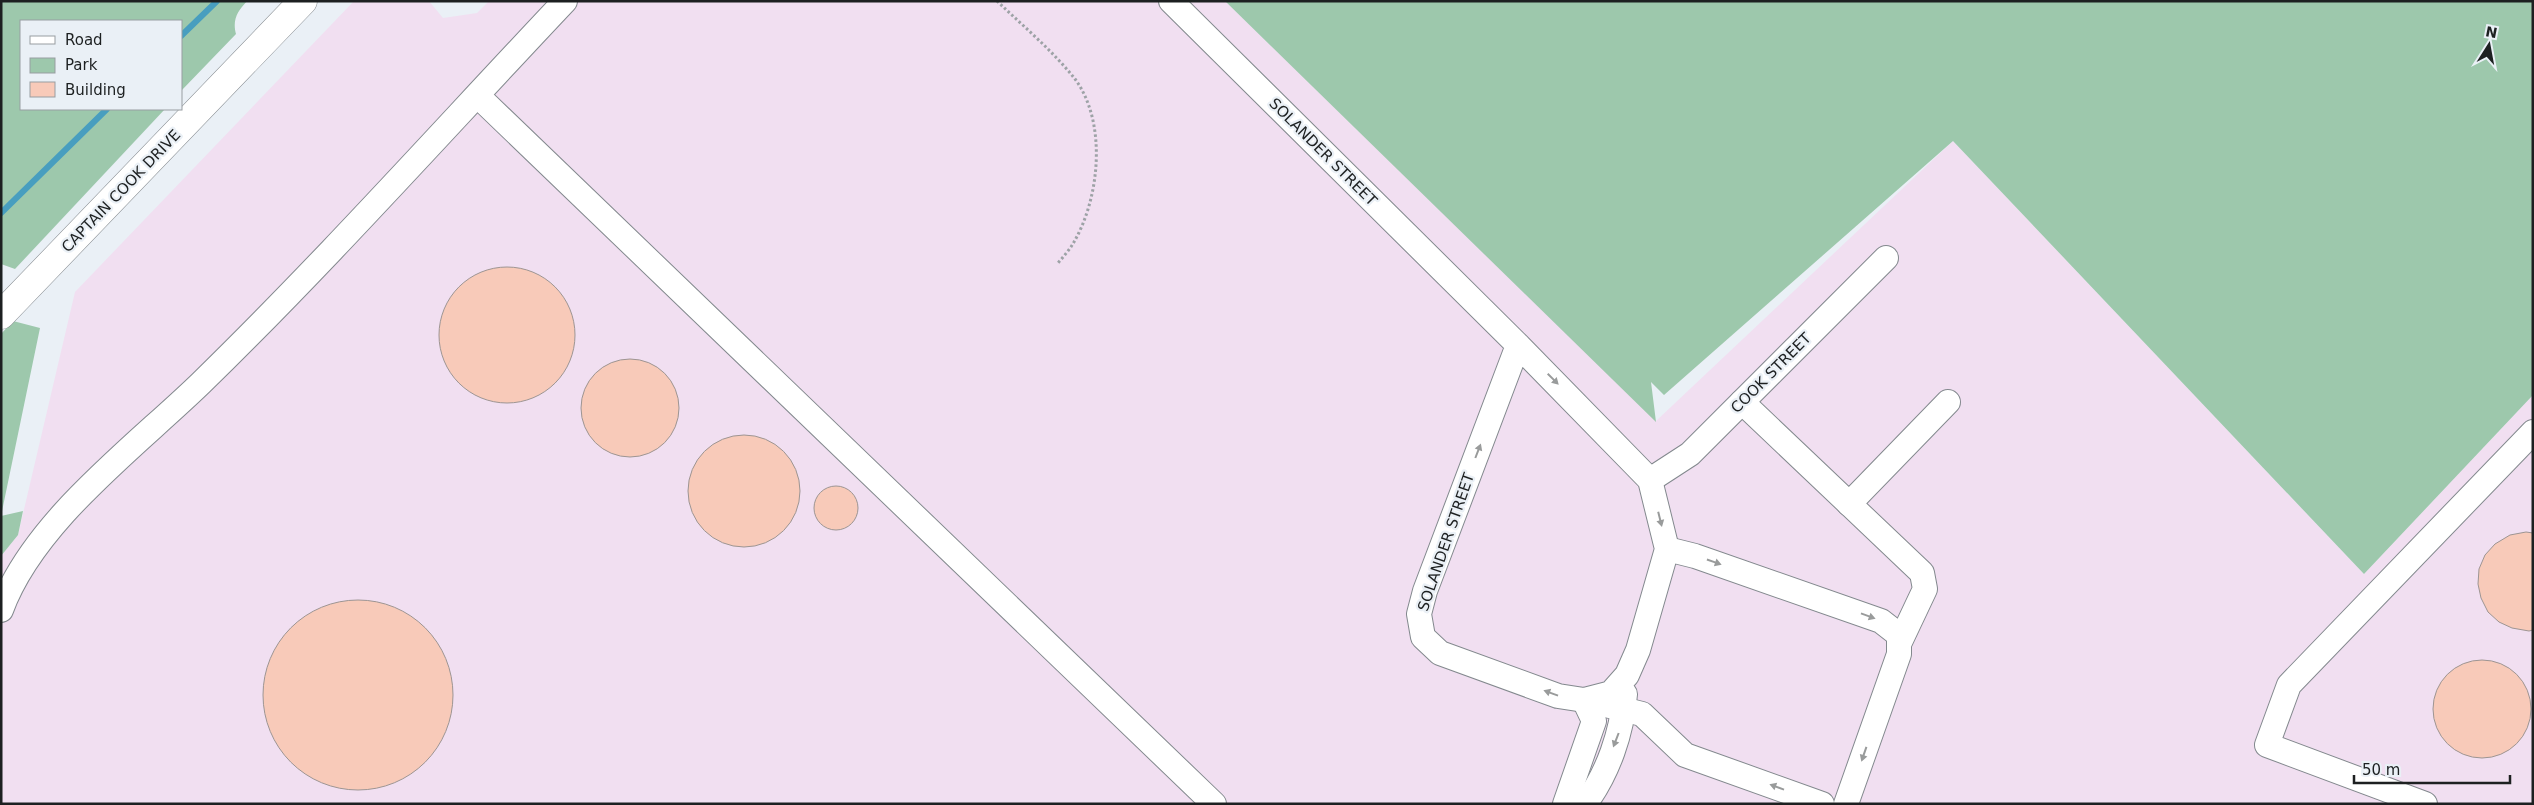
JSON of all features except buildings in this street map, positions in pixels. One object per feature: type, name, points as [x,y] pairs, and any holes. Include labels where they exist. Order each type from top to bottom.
[{"type":"main road","name":"CAPTAIN COOK DRIVE","points":[[1,315],[303,1]]},
{"type":"lane","points":[[1,610],[10,585],[40,541],[108,468],[201,383],[478,96],[565,1]]},
{"type":"lane","name":"SOLANDER STREET","points":[[1170,1],[1518,344],[1650,480],[1667,549],[1638,650],[1627,675],[1611,693],[1584,700],[1558,696],[1440,652],[1423,637],[1421,629],[1419,614],[1425,591],[1518,344]]},
{"type":"lane","points":[[478,96],[1214,804]]},
{"type":"lane","name":"COOK STREET","points":[[1650,480],[1690,454],[1886,258]]},
{"type":"lane","points":[[1742,402],[1922,573],[1925,589],[1900,644]]},
{"type":"lane","points":[[1849,504],[1948,402]]},
{"type":"lane","points":[[2425,804],[2267,745],[2289,685],[2533,432]]},
{"type":"lane","points":[[1667,549],[1731,568],[1881,621],[1899,635],[1899,654],[1846,804]]},
{"type":"lane","points":[[1585,804],[1604,772],[1624,721],[1627,675]]},
{"type":"lane","points":[[1584,700],[1642,714],[1685,754],[1822,804]]},
{"type":"lane","points":[[1565,804],[1594,721],[1584,700]]},
{"type":"path","points":[[997,1],[1075,80],[1089,103],[1095,123],[1095,174],[1089,201],[1074,243],[1058,263]]},
{"type":"shaded area","points":[[354,1],[429,1],[443,18],[477,13],[489,1],[1225,1],[1656,421],[1953,141],[2364,574],[2533,395],[2533,804],[1,804],[1,556],[18,535],[75,292]]},
{"type":"green space","points":[[1,1],[247,1],[237,16],[235,24],[236,34],[182,90],[182,20],[20,20],[20,110],[164,110],[15,269],[1,264]]},
{"type":"green space","points":[[1225,1],[2533,1],[2533,395],[2364,574],[1953,141],[1664,395],[1651,382],[1656,422]]},
{"type":"green space","points":[[13,321],[40,328],[1,516],[1,334]]},
{"type":"green space","points":[[23,511],[18,535],[1,556],[1,516]]},
{"type":"waterway","points":[[182,35],[217,1]]},
{"type":"waterway","points":[[1,213],[106,110]]}]
